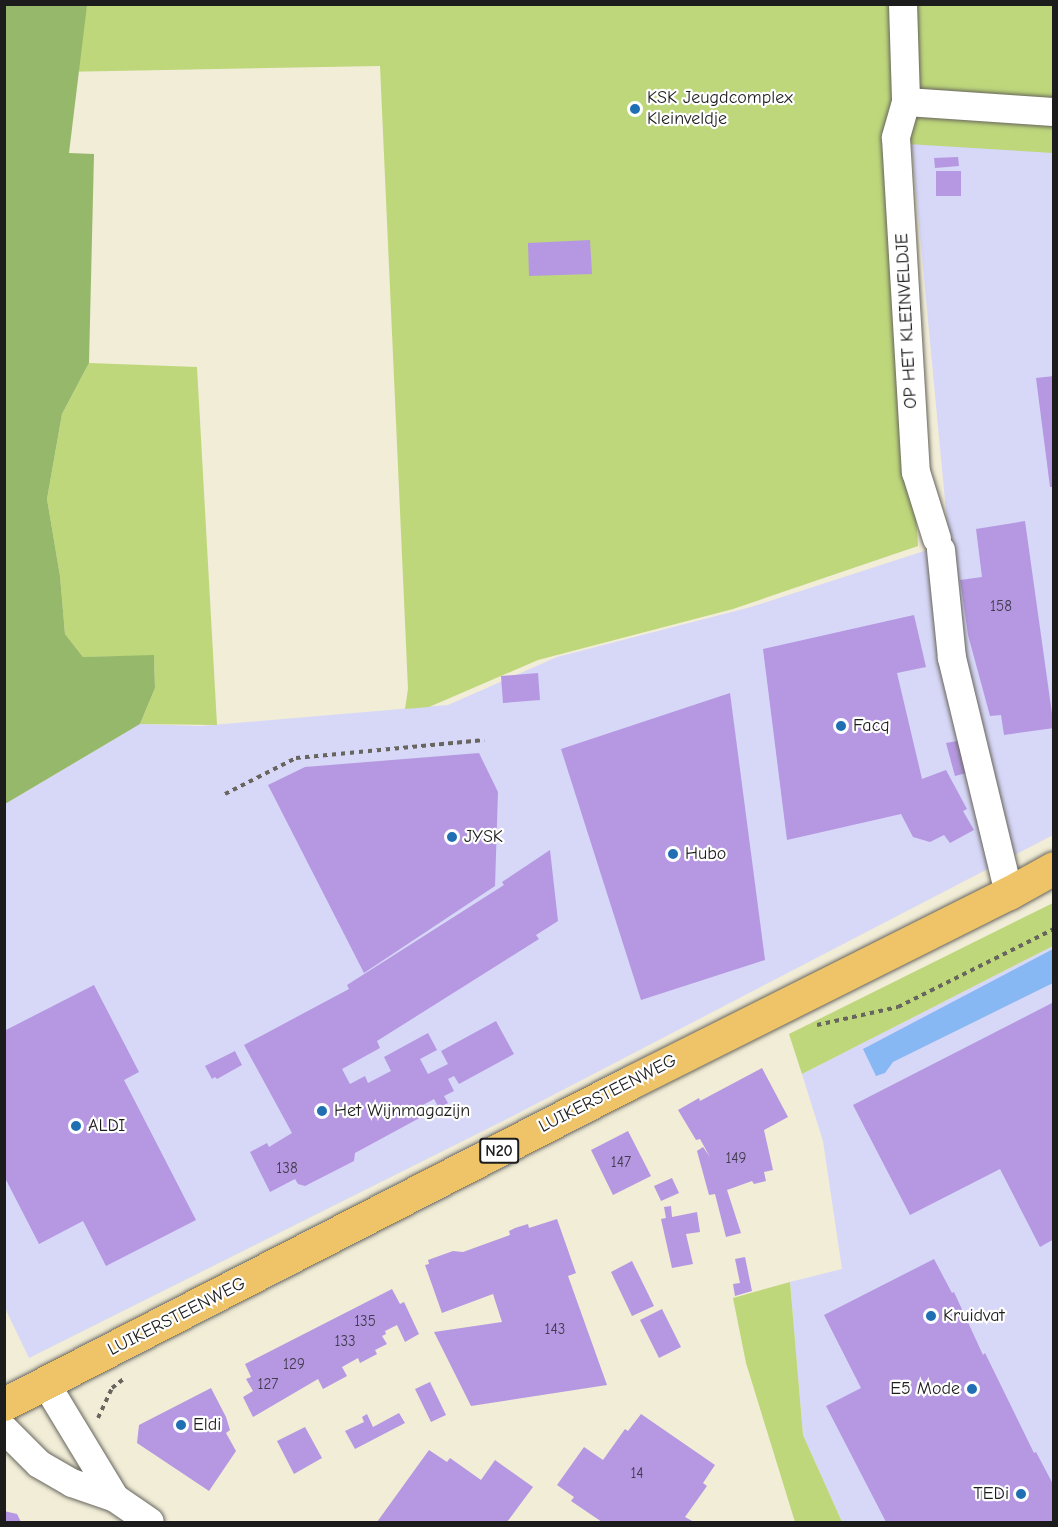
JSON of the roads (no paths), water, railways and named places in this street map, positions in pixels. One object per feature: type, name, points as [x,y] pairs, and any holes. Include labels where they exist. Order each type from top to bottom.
[{"type":"main road","name":"LUIKERSTEENWEG","points":[[4,1404],[633,1081],[1009,893],[1053,868]]},
{"type":"street","name":"OP HET KLEINVELDJE","points":[[903,4],[906,102],[896,138],[916,472],[939,544],[952,658],[1009,893]]},
{"type":"street","points":[[906,102],[1053,112]]},
{"type":"street","points":[[46,1384],[115,1498]]},
{"type":"street","points":[[4,1429],[39,1464],[72,1483],[115,1498],[150,1522]]},
{"type":"water","points":[[1053,949],[1053,983],[893,1062],[885,1073],[876,1076],[863,1049]]},
{"type":"place","name":"KSK Jeugdcomplex Kleinveldje","points":[[635,109]]},
{"type":"place","name":"Facq","points":[[841,726]]},
{"type":"place","name":"JYSK","points":[[452,837]]},
{"type":"place","name":"Hubo","points":[[673,854]]},
{"type":"place","name":"Het Wijnmagazijn","points":[[322,1111]]},
{"type":"place","name":"ALDI","points":[[76,1126]]},
{"type":"place","name":"Kruidvat","points":[[931,1316]]},
{"type":"place","name":"E5 Mode","points":[[972,1389]]},
{"type":"place","name":"Eldi","points":[[181,1425]]},
{"type":"place","name":"TEDi","points":[[1021,1494]]}]
